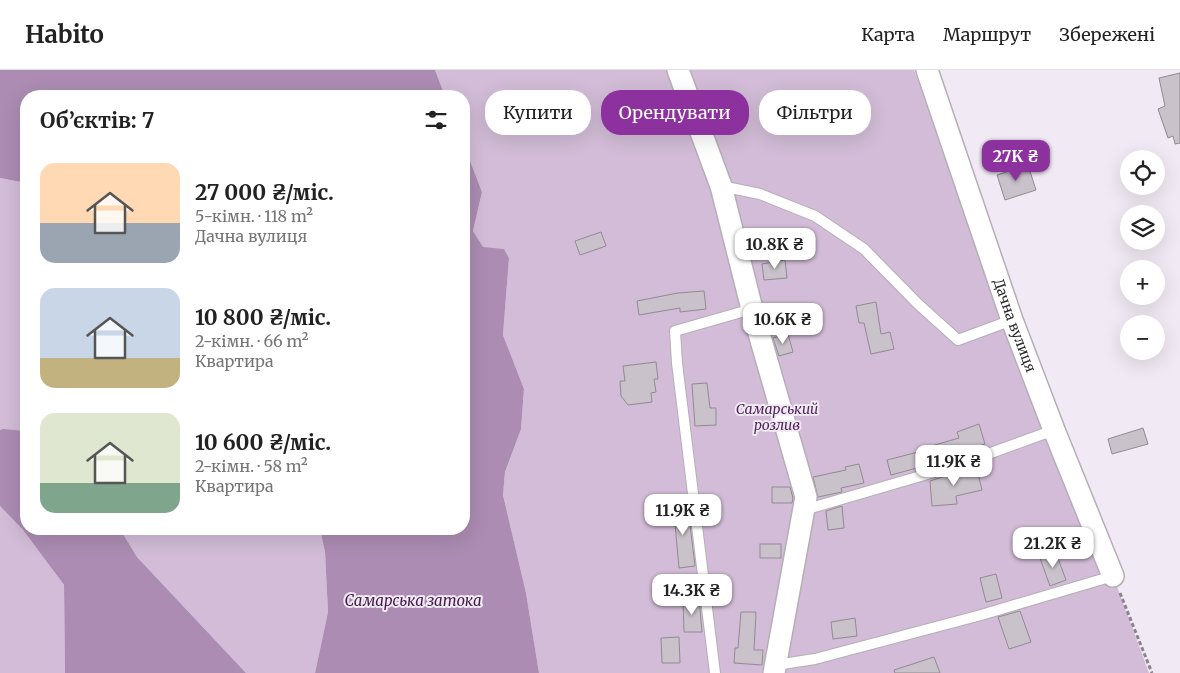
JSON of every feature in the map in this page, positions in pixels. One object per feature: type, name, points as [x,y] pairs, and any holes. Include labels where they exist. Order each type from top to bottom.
[{"type":"street","points":[[678,70],[683,88],[721,186],[752,309],[806,497],[775,669]]},
{"type":"street","name":"Дачна вулиця","points":[[927,70],[1012,320],[1113,576]]},
{"type":"lane","points":[[721,186],[760,194],[815,216],[864,249],[918,304],[958,340],[1012,320]]},
{"type":"lane","points":[[715,673],[676,362],[675,331],[752,309]]},
{"type":"lane","points":[[804,510],[955,466],[1054,430]]},
{"type":"lane","points":[[775,669],[981,614],[1113,576]]},
{"type":"path","points":[[1113,576],[1152,673]]},
{"type":"green space","name":"Самарський розлив","points":[[435,70],[914,70],[1113,576],[1149,673],[539,673],[526,593],[503,495],[505,472],[521,429],[524,389],[503,335],[509,258],[504,249],[483,248],[473,231],[482,192],[470,161],[470,90],[443,90]]},
{"type":"green space","points":[[0,178],[20,182],[20,431],[0,430]]},
{"type":"green space","points":[[0,506],[20,527],[20,535],[27,535],[64,585],[65,673],[0,673]]},
{"type":"green space","points":[[124,535],[321,535],[325,552],[328,612],[315,673],[246,673],[137,557]]},
{"type":"water","points":[[0,70],[435,70],[443,90],[20,90],[20,182],[0,178]]},
{"type":"water","name":"Самарська затока","points":[[470,161],[482,192],[473,231],[483,247],[504,249],[509,258],[503,335],[524,389],[521,429],[505,472],[503,495],[526,593],[539,673],[315,673],[328,612],[325,552],[321,535],[470,535]]},
{"type":"water","points":[[0,430],[20,430],[20,527],[0,506]]},
{"type":"water","points":[[27,535],[124,535],[137,557],[246,673],[65,673],[64,585]]},
{"type":"building","points":[[1180,73],[1180,143],[1175,144],[1173,136],[1168,138],[1158,109],[1165,106],[1159,78]]},
{"type":"building","points":[[1028,165],[1036,190],[1005,200],[997,175]]},
{"type":"building","points":[[601,232],[606,246],[580,255],[575,241]]},
{"type":"building","points":[[785,260],[787,278],[764,280],[762,264]]},
{"type":"building","points":[[704,291],[706,309],[680,312],[680,308],[639,315],[637,301],[678,293]]},
{"type":"building","points":[[876,302],[881,334],[890,332],[894,349],[871,354],[864,323],[859,323],[856,306]]},
{"type":"building","points":[[788,334],[793,352],[779,356],[773,338]]},
{"type":"building","points":[[656,362],[658,379],[654,379],[656,392],[651,393],[652,402],[628,405],[621,396],[620,381],[625,381],[623,366]]},
{"type":"building","points":[[707,383],[710,408],[716,408],[716,425],[695,426],[692,384]]},
{"type":"building","points":[[979,424],[985,444],[972,448],[973,452],[928,467],[928,465],[891,475],[887,460],[922,451],[921,449],[959,438],[957,432]]},
{"type":"building","points":[[1143,428],[1148,444],[1112,454],[1108,439]]},
{"type":"building","points":[[859,464],[864,483],[841,488],[842,492],[818,497],[813,477],[846,470],[845,467]]},
{"type":"building","points":[[976,466],[982,490],[956,496],[957,504],[932,506],[930,481]]},
{"type":"building","points":[[772,487],[790,487],[793,498],[792,503],[772,503]]},
{"type":"building","points":[[842,506],[844,528],[828,530],[826,511]]},
{"type":"building","points":[[688,508],[695,566],[679,568],[675,524],[669,524],[668,509]]},
{"type":"building","points":[[760,544],[781,544],[781,558],[760,558]]},
{"type":"building","points":[[1056,553],[1066,580],[1050,586],[1040,558]]},
{"type":"building","points":[[996,574],[1002,598],[986,602],[980,578]]},
{"type":"building","points":[[699,598],[702,632],[684,632],[683,599]]},
{"type":"building","points":[[1020,611],[1031,642],[1009,649],[998,617]]},
{"type":"building","points":[[741,612],[756,612],[754,650],[763,650],[762,665],[734,663],[735,648],[738,648]]},
{"type":"building","points":[[855,618],[857,636],[833,639],[831,622]]},
{"type":"building","points":[[679,637],[680,663],[662,663],[661,638]]},
{"type":"building","points":[[934,657],[940,673],[895,673],[894,670]]}]
